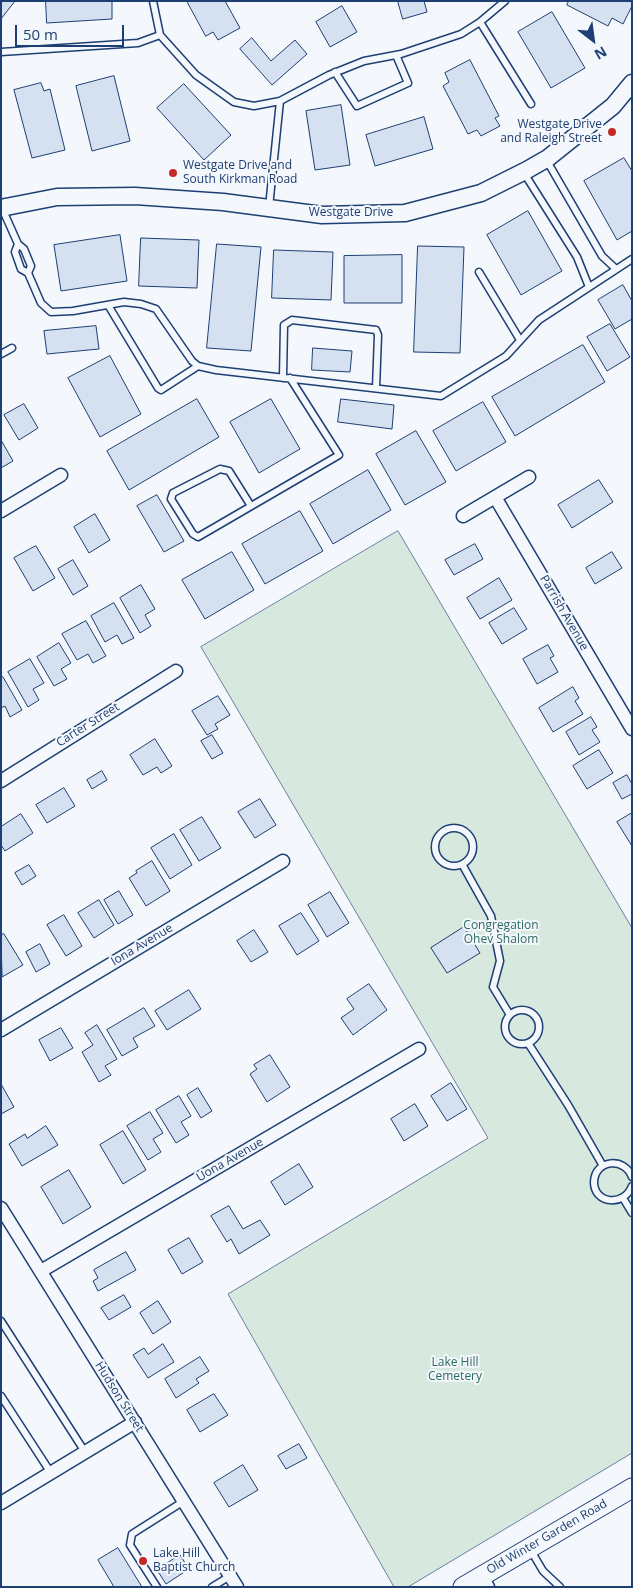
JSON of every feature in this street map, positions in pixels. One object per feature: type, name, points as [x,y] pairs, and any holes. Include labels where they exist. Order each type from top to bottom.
[{"type":"main road","name":"Old Winter Garden Road","points":[[463,1587],[485,1581],[529,1548],[632,1489]]},
{"type":"street","name":"Westgate Drive","points":[[1,207],[57,197],[135,196],[223,202],[322,215],[406,213],[481,193],[524,172],[546,159],[613,106],[632,83]]},
{"type":"street","points":[[1,511],[61,476]]},
{"type":"street","points":[[463,516],[529,477]]},
{"type":"street","name":"Parrish Avenue","points":[[496,496],[632,729]]},
{"type":"street","name":"Carter Street","points":[[1,781],[176,671]]},
{"type":"street","name":"Iona Avenue","points":[[1,1030],[283,861]]},
{"type":"street","name":"Uona Avenue","points":[[41,1270],[419,1050]]},
{"type":"street","name":"Hudson Street","points":[[1,1208],[233,1581]]},
{"type":"street","points":[[1,1503],[135,1422]]},
{"type":"lane","points":[[153,1],[160,35],[196,75],[234,102],[254,106],[280,101],[335,72],[364,61],[396,55],[461,34],[480,22],[505,1]]},
{"type":"lane","points":[[480,22],[531,104]]},
{"type":"lane","points":[[1,52],[138,44],[160,35]]},
{"type":"lane","points":[[335,72],[357,106],[408,83],[396,55]]},
{"type":"lane","points":[[268,208],[280,101]]},
{"type":"lane","points":[[546,159],[602,256],[616,269]]},
{"type":"lane","points":[[524,172],[576,257],[589,286]]},
{"type":"lane","points":[[1,207],[18,244],[24,249],[31,266],[28,273],[41,303],[51,312],[73,311],[124,302],[141,304],[156,309],[192,361],[198,366],[441,396],[506,356],[538,320],[632,259]]},
{"type":"lane","points":[[479,272],[520,340]]},
{"type":"lane","points":[[108,305],[158,388],[161,390],[198,366]]},
{"type":"lane","points":[[251,506],[229,471],[220,469],[173,493],[171,499],[193,534],[198,536],[251,506],[338,455],[287,378],[284,325],[292,320],[376,330],[378,335],[376,388]]},
{"type":"lane","points":[[1,354],[12,348]]},
{"type":"lane","points":[[457,828],[471,838],[472,850],[467,860],[462,864],[449,865],[438,858],[434,846],[444,830],[457,828]]},
{"type":"lane","points":[[462,864],[491,916],[500,962],[493,988],[510,1014]]},
{"type":"lane","points":[[526,1010],[536,1015],[539,1031],[537,1036],[528,1043],[517,1043],[508,1036],[505,1025],[510,1014],[526,1010]]},
{"type":"lane","points":[[528,1043],[603,1166]]},
{"type":"lane","points":[[632,1177],[628,1170],[618,1163],[611,1163],[603,1166],[596,1173],[594,1179],[596,1191],[600,1196],[611,1200],[623,1198],[632,1186]]},
{"type":"lane","points":[[623,1198],[632,1212]]},
{"type":"lane","points":[[1,1321],[85,1452]]},
{"type":"lane","points":[[1,1396],[50,1473]]},
{"type":"lane","points":[[157,1587],[130,1545],[132,1534],[184,1501]]},
{"type":"lane","points":[[529,1548],[543,1571],[560,1587]]},
{"type":"lane","points":[[212,1587],[233,1581]]},
{"type":"green space","points":[[398,531],[632,928],[632,1453],[408,1587],[394,1587],[228,1294],[488,1138],[201,647]]},
{"type":"building","points":[[1,1],[15,1],[1,19]]},
{"type":"building","points":[[46,1],[112,1],[112,19],[47,23]]},
{"type":"building","points":[[187,1],[225,1],[240,28],[218,40],[213,32],[206,36]]},
{"type":"building","points":[[398,1],[424,1],[427,12],[403,19]]},
{"type":"building","points":[[569,1],[632,1],[632,6],[623,24],[612,18],[608,26],[567,5]]},
{"type":"building","points":[[342,6],[357,32],[330,47],[316,22]]},
{"type":"building","points":[[552,12],[585,68],[551,88],[518,32]]},
{"type":"building","points":[[252,38],[271,61],[295,40],[307,54],[272,85],[240,49]]},
{"type":"building","points":[[470,60],[499,116],[495,118],[500,126],[481,136],[477,130],[468,134],[443,86],[449,82],[445,73]]},
{"type":"building","points":[[114,76],[130,141],[92,151],[76,86]]},
{"type":"building","points":[[41,83],[44,91],[50,89],[65,150],[32,158],[14,90]]},
{"type":"building","points":[[184,84],[231,135],[204,160],[157,108]]},
{"type":"building","points":[[341,105],[350,165],[315,170],[306,111]]},
{"type":"building","points":[[424,117],[433,149],[375,166],[366,135]]},
{"type":"building","points":[[624,158],[632,171],[632,231],[617,240],[584,181]]},
{"type":"building","points":[[528,211],[562,271],[521,295],[487,235]]},
{"type":"building","points":[[120,235],[127,281],[61,291],[54,245]]},
{"type":"building","points":[[141,238],[199,240],[197,288],[139,286]]},
{"type":"building","points":[[217,244],[261,247],[251,351],[207,348]]},
{"type":"building","points":[[418,246],[464,247],[460,353],[414,352]]},
{"type":"building","points":[[274,250],[333,252],[331,300],[272,298]]},
{"type":"building","points":[[402,255],[402,303],[344,303],[344,256]]},
{"type":"building","points":[[623,285],[632,301],[632,319],[615,329],[598,300]]},
{"type":"building","points":[[610,324],[630,357],[607,371],[587,337]]},
{"type":"building","points":[[96,326],[99,349],[47,354],[44,331]]},
{"type":"building","points":[[583,345],[605,382],[515,436],[492,397]]},
{"type":"building","points":[[313,348],[352,351],[350,372],[312,370]]},
{"type":"building","points":[[110,356],[141,414],[100,437],[68,378]]},
{"type":"building","points":[[197,399],[219,437],[129,490],[107,451]]},
{"type":"building","points":[[271,399],[300,449],[259,473],[230,422]]},
{"type":"building","points":[[341,399],[394,405],[392,429],[338,422]]},
{"type":"building","points":[[483,402],[506,442],[456,471],[433,431]]},
{"type":"building","points":[[24,404],[38,428],[19,440],[4,415]]},
{"type":"building","points":[[416,431],[446,482],[405,505],[376,454]]},
{"type":"building","points":[[1,440],[13,461],[1,468]]},
{"type":"building","points":[[368,470],[391,510],[333,544],[310,504]]},
{"type":"building","points":[[599,480],[613,502],[572,528],[558,505]]},
{"type":"building","points":[[157,495],[184,541],[164,552],[137,506]]},
{"type":"building","points":[[300,511],[323,551],[265,584],[242,544]]},
{"type":"building","points":[[95,514],[110,540],[89,553],[74,527]]},
{"type":"building","points":[[475,544],[483,559],[454,575],[445,560]]},
{"type":"building","points":[[36,546],[55,578],[33,591],[14,558]]},
{"type":"building","points":[[232,552],[254,590],[205,619],[182,580]]},
{"type":"building","points":[[612,552],[622,568],[595,584],[586,568]]},
{"type":"building","points":[[73,560],[88,586],[73,595],[58,569]]},
{"type":"building","points":[[499,578],[512,600],[480,619],[467,598]]},
{"type":"building","points":[[141,585],[155,609],[145,615],[151,626],[140,633],[120,598]]},
{"type":"building","points":[[114,603],[134,638],[122,644],[117,635],[105,642],[91,616]]},
{"type":"building","points":[[514,608],[527,629],[502,644],[489,623]]},
{"type":"building","points":[[86,621],[106,656],[93,663],[88,654],[77,660],[62,634]]},
{"type":"building","points":[[59,643],[71,663],[61,669],[67,679],[54,686],[37,657]]},
{"type":"building","points":[[548,645],[554,656],[550,658],[558,672],[537,684],[523,659]]},
{"type":"building","points":[[30,659],[44,683],[33,689],[39,700],[28,707],[8,672]]},
{"type":"building","points":[[3,677],[22,710],[10,717],[5,706],[1,708],[1,678]]},
{"type":"building","points":[[573,687],[579,698],[575,701],[583,714],[553,732],[539,708]]},
{"type":"building","points":[[218,696],[230,715],[215,724],[218,729],[207,735],[192,711]]},
{"type":"building","points":[[591,717],[597,727],[592,730],[600,742],[579,755],[566,732]]},
{"type":"building","points":[[212,735],[223,753],[212,759],[201,741]]},
{"type":"building","points":[[155,739],[172,766],[161,773],[157,767],[143,775],[130,755]]},
{"type":"building","points":[[599,750],[613,773],[587,789],[573,766]]},
{"type":"building","points":[[102,771],[107,780],[92,789],[87,780]]},
{"type":"building","points":[[627,775],[632,784],[632,794],[622,799],[613,783]]},
{"type":"building","points":[[64,788],[75,806],[47,823],[36,805]]},
{"type":"building","points":[[260,799],[276,825],[255,838],[238,812]]},
{"type":"building","points":[[632,813],[632,846],[617,822]]},
{"type":"building","points":[[21,814],[33,833],[5,851],[1,845],[1,827]]},
{"type":"building","points":[[202,817],[221,848],[199,861],[180,830]]},
{"type":"building","points":[[174,834],[192,865],[170,879],[151,848]]},
{"type":"building","points":[[152,861],[170,891],[146,906],[129,878]]},
{"type":"building","points":[[29,865],[36,876],[22,885],[15,873]]},
{"type":"building","points":[[119,891],[133,915],[118,924],[104,900]]},
{"type":"building","points":[[330,892],[349,923],[327,937],[308,905]]},
{"type":"building","points":[[99,900],[114,925],[94,938],[78,913]]},
{"type":"building","points":[[301,913],[319,941],[297,955],[279,926]]},
{"type":"building","points":[[64,915],[82,946],[66,956],[47,925]]},
{"type":"building","points":[[464,927],[480,953],[447,973],[431,948]]},
{"type":"building","points":[[254,930],[268,952],[251,962],[237,941]]},
{"type":"building","points":[[4,934],[23,965],[2,977],[1,935]]},
{"type":"building","points":[[40,944],[50,964],[36,972],[26,952]]},
{"type":"building","points":[[369,984],[387,1010],[353,1035],[341,1018],[354,1009],[347,999]]},
{"type":"building","points":[[189,990],[201,1009],[167,1030],[155,1011]]},
{"type":"building","points":[[144,1008],[155,1026],[133,1038],[138,1047],[122,1056],[107,1030]]},
{"type":"building","points":[[97,1025],[117,1059],[105,1066],[111,1075],[99,1082],[82,1052],[93,1045],[85,1033]]},
{"type":"building","points":[[61,1028],[73,1048],[50,1061],[39,1040]]},
{"type":"building","points":[[270,1055],[290,1087],[267,1102],[250,1074],[257,1069],[254,1065]]},
{"type":"building","points":[[451,1083],[467,1109],[447,1121],[431,1096]]},
{"type":"building","points":[[1,1084],[14,1107],[1,1114]]},
{"type":"building","points":[[198,1088],[212,1111],[201,1118],[187,1095]]},
{"type":"building","points":[[179,1096],[191,1116],[181,1122],[189,1135],[176,1143],[156,1110]]},
{"type":"building","points":[[415,1104],[428,1126],[404,1141],[391,1119]]},
{"type":"building","points":[[150,1112],[163,1133],[153,1139],[161,1152],[148,1160],[127,1126]]},
{"type":"building","points":[[46,1126],[58,1145],[22,1166],[9,1144],[25,1134],[27,1138]]},
{"type":"building","points":[[123,1131],[146,1170],[123,1184],[100,1145]]},
{"type":"building","points":[[299,1164],[313,1187],[285,1205],[271,1182]]},
{"type":"building","points":[[69,1170],[91,1207],[63,1224],[41,1187]]},
{"type":"building","points":[[229,1206],[243,1229],[260,1220],[270,1235],[239,1254],[231,1239],[227,1242],[211,1216]]},
{"type":"building","points":[[189,1238],[203,1262],[182,1274],[168,1250]]},
{"type":"building","points":[[126,1252],[136,1270],[98,1291],[93,1281],[98,1278],[94,1270]]},
{"type":"building","points":[[124,1295],[131,1307],[109,1320],[101,1308]]},
{"type":"building","points":[[158,1301],[171,1322],[153,1334],[140,1313]]},
{"type":"building","points":[[163,1344],[174,1362],[148,1378],[133,1355],[144,1348],[148,1354]]},
{"type":"building","points":[[200,1357],[209,1371],[196,1379],[199,1383],[176,1398],[165,1379]]},
{"type":"building","points":[[214,1394],[228,1415],[200,1432],[187,1410]]},
{"type":"building","points":[[299,1444],[307,1458],[286,1469],[278,1456]]},
{"type":"building","points":[[243,1465],[258,1490],[229,1507],[214,1483]]},
{"type":"building","points":[[118,1548],[142,1587],[114,1587],[98,1560]]},
{"type":"building","points":[[180,1555],[189,1569],[166,1584],[157,1570]]},
{"type":"place","name":"Westgate Drive and Raleigh Street","points":[[612,132]]},
{"type":"place","name":"Westgate Drive and South Kirkman Road","points":[[173,173]]},
{"type":"place","name":"Lake Hill Baptist Church","points":[[143,1561]]},
{"type":"park label","name":"Congregation Ohev Shalom","points":[[501,933]]},
{"type":"park label","name":"Lake Hill Cemetery","points":[[455,1370]]}]
